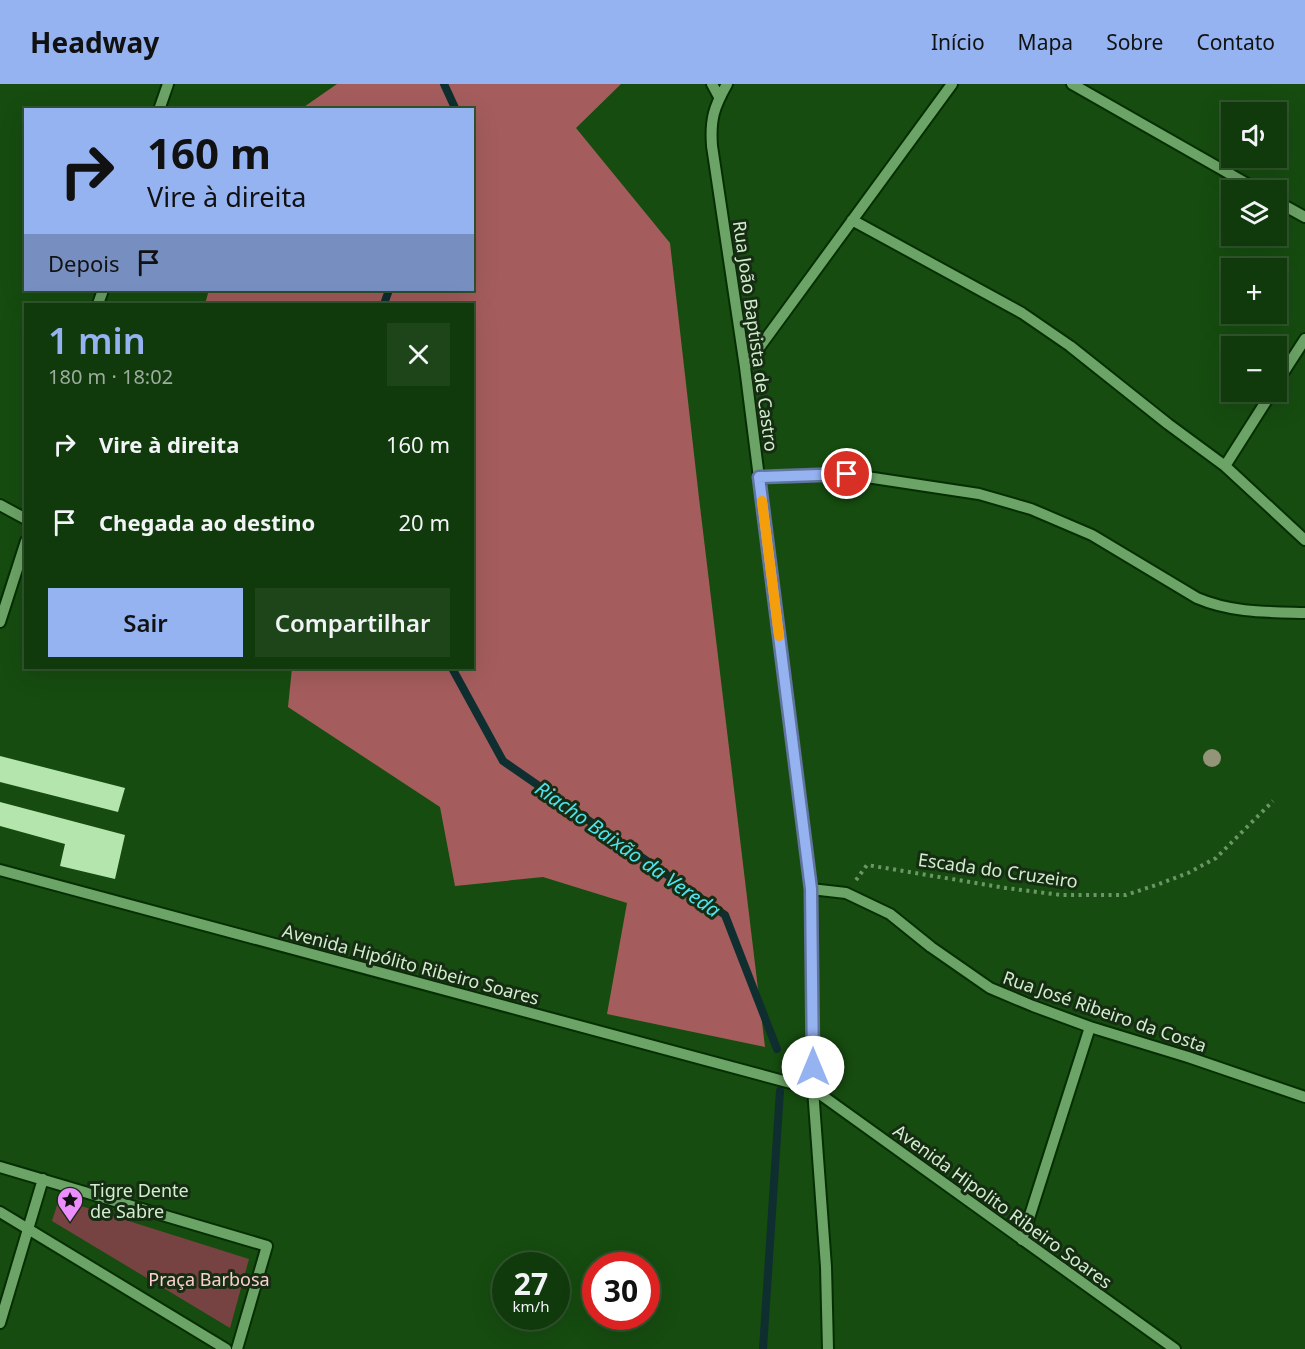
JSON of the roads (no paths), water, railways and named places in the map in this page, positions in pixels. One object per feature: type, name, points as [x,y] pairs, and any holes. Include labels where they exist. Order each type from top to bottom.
[{"type":"street","points":[[160,108],[168,84]]},
{"type":"street","points":[[712,84],[720,96]]},
{"type":"street","name":"Rua João Baptista de Castro","points":[[727,84],[713,111],[712,146],[745,367],[811,889],[813,1089],[826,1267],[828,1349]]},
{"type":"street","points":[[745,367],[952,84]]},
{"type":"street","points":[[1072,84],[1240,180]]},
{"type":"street","points":[[1287,207],[1305,217]]},
{"type":"street","points":[[852,220],[1022,313],[1070,346],[1225,466],[1305,540]]},
{"type":"street","points":[[1287,367],[1305,339]]},
{"type":"street","points":[[1225,466],[1266,402]]},
{"type":"street","points":[[759,477],[847,474],[979,494],[1031,509],[1092,535],[1210,604],[1244,611],[1305,613]]},
{"type":"street","points":[[0,506],[24,518]]},
{"type":"street","points":[[0,622],[24,545]]},
{"type":"street","name":"Avenida Hipólito Ribeiro Soares","points":[[0,870],[813,1089]]},
{"type":"street","name":"Rua José Ribeiro da Costa","points":[[811,889],[846,893],[890,914],[931,947],[990,988],[1090,1027],[1188,1057],[1305,1097]]},
{"type":"street","points":[[1022,1240],[1090,1027]]},
{"type":"street","name":"Avenida Hipolito Ribeiro Soares","points":[[813,1089],[1175,1349]]},
{"type":"street","points":[[0,1167],[267,1246],[237,1349]]},
{"type":"street","points":[[0,1323],[43,1179]]},
{"type":"street","points":[[0,1212],[226,1349]]},
{"type":"waterway","name":"Riacho Baixão da Vereda","points":[[444,84],[455,108]]},
{"type":"waterway","name":"Riacho Baixão da Vereda","points":[[384,303],[389,291]]},
{"type":"waterway","name":"Riacho Baixão da Vereda","points":[[453,669],[503,761],[725,915],[777,1049]]},
{"type":"waterway","name":"Riacho Baixão da Vereda","points":[[763,1349],[780,1091]]},
{"type":"place","name":"Tigre Dente de Sabre","points":[[70,1223]]},
{"type":"park label","name":"Praça Barbosa","points":[[209,1279]]}]
